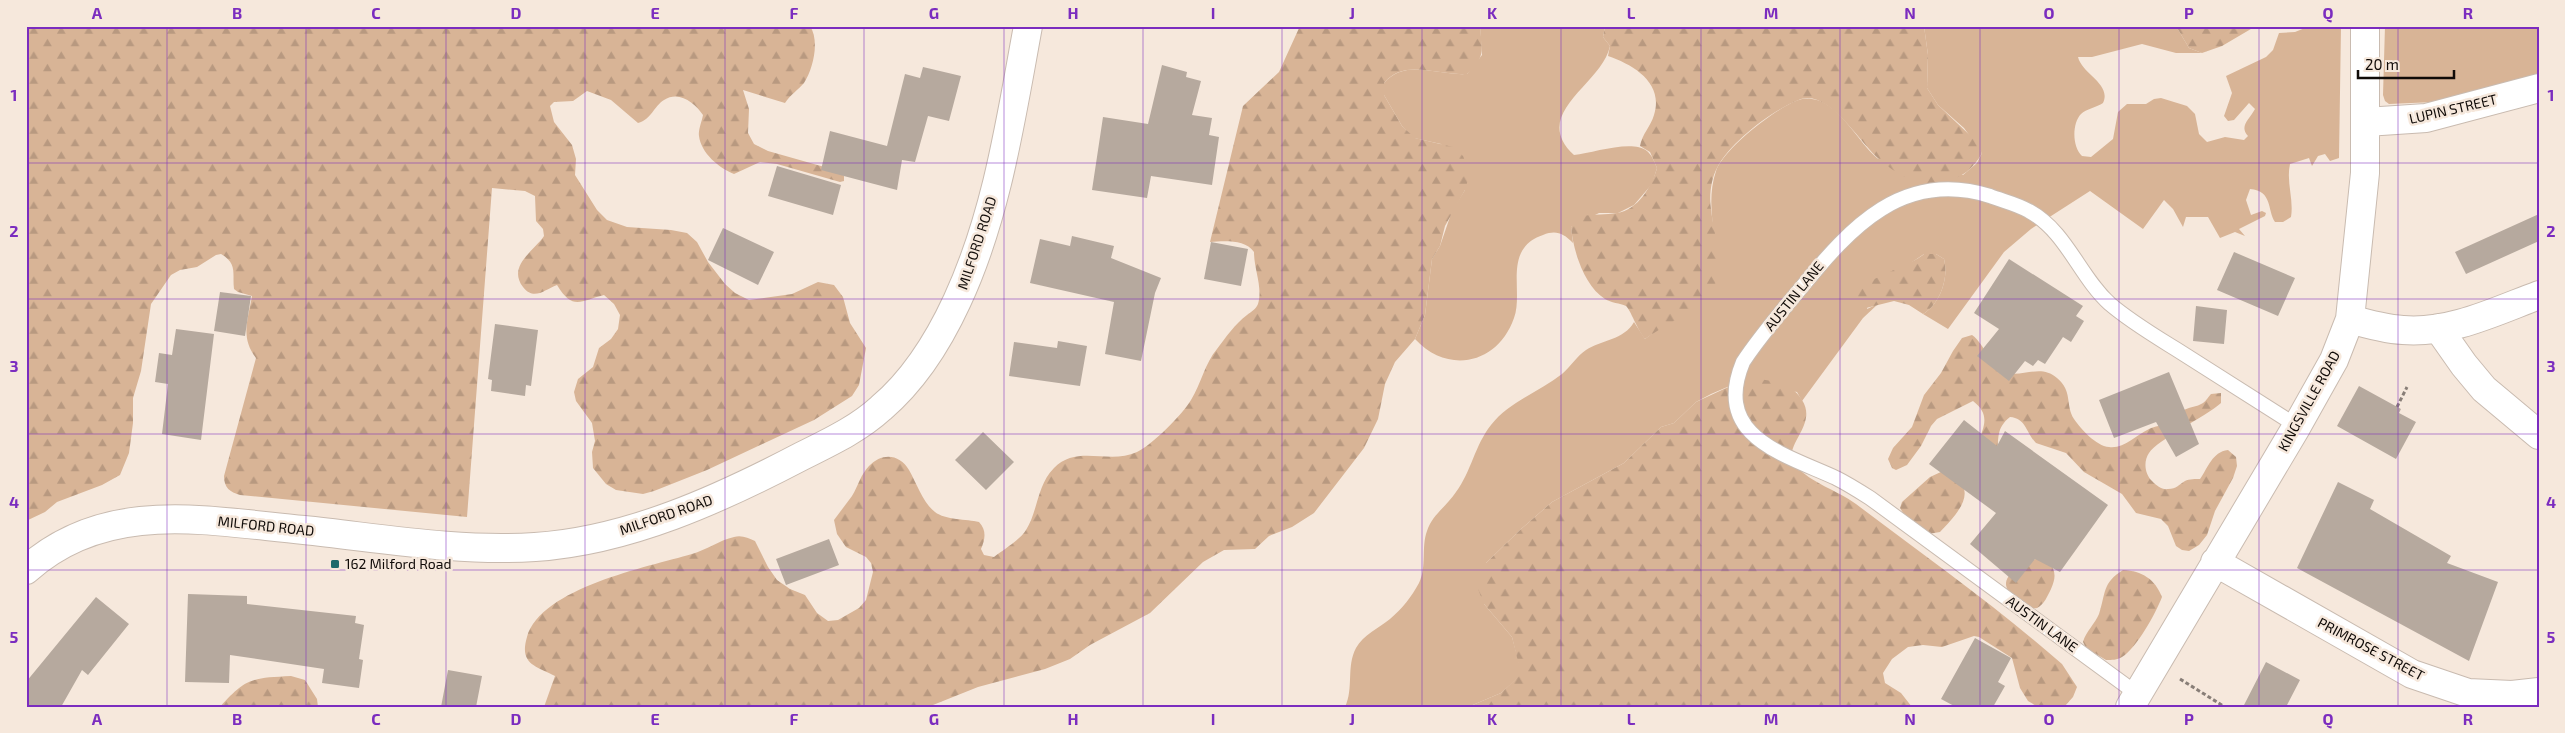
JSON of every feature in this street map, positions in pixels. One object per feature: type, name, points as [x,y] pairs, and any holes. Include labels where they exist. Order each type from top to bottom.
[{"type":"street","name":"MILFORD ROAD","points":[[26,570],[54,549],[91,531],[129,521],[146,519],[205,520],[478,547],[534,547],[572,542],[599,537],[688,509],[763,476],[847,433],[880,410],[912,376],[936,340],[957,301],[972,264],[990,206],[1004,151],[1028,26]]},
{"type":"street","name":"KINGSVILLE ROAD","points":[[2133,700],[2334,360],[2350,320],[2365,173],[2365,26]]},
{"type":"street","name":"LUPIN STREET","points":[[2366,122],[2426,118],[2539,88]]},
{"type":"street","points":[[2350,320],[2404,330],[2438,328],[2479,318],[2539,294]]},
{"type":"street","points":[[2438,328],[2464,365],[2484,389],[2539,435]]},
{"type":"street","name":"PRIMROSE STREET","points":[[2215,562],[2412,674],[2468,693],[2512,694],[2539,692]]},
{"type":"lane","name":"AUSTIN LANE","points":[[2133,700],[1870,498],[1838,479],[1765,446],[1746,428],[1735,403],[1737,376],[1743,362],[1830,252],[1862,222],[1894,201],[1916,192],[1937,189],[1964,190],[1992,197],[2029,211],[2060,237],[2090,282],[2111,304],[2150,333],[2296,426]]},
{"type":"path","points":[[2397,407],[2407,387]]},
{"type":"path","points":[[2154,663],[2225,707]]},
{"type":"green space","points":[[26,26],[810,26],[815,39],[815,47],[810,70],[804,83],[785,103],[743,90],[749,109],[748,133],[754,144],[768,151],[835,170],[844,176],[844,181],[840,182],[777,164],[760,162],[734,174],[728,171],[707,154],[700,142],[699,131],[703,115],[696,106],[681,97],[675,96],[664,100],[646,119],[638,123],[611,100],[587,91],[573,101],[554,102],[550,106],[554,122],[572,145],[576,159],[575,175],[597,210],[607,220],[627,227],[687,233],[697,242],[708,262],[725,284],[735,293],[749,300],[792,294],[818,282],[834,285],[843,297],[850,323],[866,348],[859,385],[852,396],[814,420],[707,470],[643,494],[616,490],[606,484],[593,468],[592,452],[595,441],[592,423],[576,401],[574,392],[578,379],[593,367],[599,348],[611,339],[618,329],[620,315],[614,304],[604,295],[577,302],[568,298],[557,285],[535,294],[527,291],[519,279],[518,272],[524,259],[544,236],[543,229],[536,221],[535,196],[525,191],[492,188],[467,517],[240,495],[228,489],[224,476],[256,358],[248,343],[246,328],[252,296],[234,289],[232,265],[221,254],[216,255],[197,267],[180,270],[171,275],[151,304],[141,371],[133,398],[133,423],[129,453],[120,475],[102,485],[57,502],[45,512],[26,521]]},
{"type":"green space","points":[[1300,26],[1480,26],[1482,47],[1480,57],[1467,74],[1422,70],[1402,71],[1384,83],[1384,95],[1402,126],[1415,138],[1453,147],[1463,156],[1470,173],[1465,190],[1445,226],[1440,246],[1432,259],[1425,315],[1415,339],[1395,362],[1385,384],[1378,419],[1364,448],[1314,513],[1292,527],[1269,536],[1255,549],[1224,550],[1203,562],[1150,613],[1090,645],[1070,659],[1045,669],[978,687],[928,707],[544,707],[555,676],[530,663],[525,653],[525,646],[527,637],[536,620],[552,605],[598,582],[692,554],[729,538],[737,536],[755,541],[777,580],[790,589],[805,595],[817,613],[828,621],[838,620],[859,608],[866,600],[873,572],[871,563],[866,557],[846,547],[837,534],[834,520],[852,496],[869,466],[879,458],[890,457],[901,461],[909,470],[927,504],[939,515],[979,522],[984,535],[981,549],[984,555],[994,557],[1016,541],[1026,530],[1044,482],[1054,468],[1063,461],[1083,456],[1115,457],[1126,455],[1143,449],[1158,437],[1187,406],[1209,361],[1224,340],[1258,304],[1259,285],[1254,252],[1240,243],[1228,241],[1210,242],[1243,106],[1279,72]]},
{"type":"green space","points":[[1480,26],[1605,26],[1603,37],[1610,46],[1595,74],[1572,99],[1564,112],[1560,126],[1562,140],[1574,155],[1622,146],[1640,148],[1649,153],[1657,168],[1652,184],[1634,205],[1618,213],[1599,213],[1571,227],[1573,243],[1563,235],[1556,233],[1543,235],[1530,241],[1518,260],[1516,307],[1514,318],[1507,334],[1496,346],[1484,354],[1471,359],[1457,360],[1442,357],[1428,350],[1415,339],[1425,315],[1432,259],[1440,246],[1452,211],[1465,190],[1441,144],[1414,138],[1402,126],[1384,95],[1384,83],[1402,71],[1422,70],[1467,74],[1482,55]]},
{"type":"green space","points":[[1605,26],[1924,26],[1928,55],[1927,88],[1938,105],[1976,141],[1982,153],[1971,168],[1956,178],[1934,183],[1913,181],[1883,162],[1844,120],[1822,102],[1812,98],[1801,99],[1778,110],[1754,127],[1732,147],[1713,177],[1710,204],[1719,261],[1716,281],[1712,290],[1698,305],[1645,339],[1626,306],[1605,299],[1591,286],[1577,256],[1571,227],[1582,216],[1617,213],[1631,207],[1638,202],[1648,189],[1657,168],[1650,152],[1640,146],[1654,115],[1655,94],[1645,77],[1637,70],[1608,56],[1610,46],[1603,37]]},
{"type":"green space","points":[[1924,26],[2176,26],[2189,48],[2202,53],[2176,53],[2142,44],[2092,57],[2078,57],[2085,69],[2100,85],[2105,96],[2103,103],[2083,112],[2076,123],[2074,135],[2076,147],[2082,156],[2091,157],[2113,139],[2118,112],[2127,104],[2146,104],[2154,99],[2161,98],[2187,106],[2195,114],[2199,134],[2207,142],[2225,137],[2244,140],[2248,136],[2244,129],[2245,126],[2255,109],[2249,103],[2234,120],[2228,121],[2224,116],[2232,93],[2226,76],[2266,57],[2273,50],[2279,33],[2295,32],[2310,26],[2341,26],[2339,158],[2330,161],[2325,154],[2318,156],[2312,166],[2309,158],[2290,164],[2289,177],[2292,210],[2291,217],[2283,222],[2275,222],[2266,197],[2262,193],[2250,189],[2246,200],[2251,215],[2262,211],[2266,213],[2265,216],[2239,229],[2245,236],[2235,232],[2220,238],[2208,217],[2186,217],[2183,227],[2173,209],[2164,200],[2143,229],[2090,191],[2031,229],[2004,252],[1948,329],[1923,314],[1934,304],[1942,290],[1945,274],[1944,259],[1936,254],[1924,254],[1902,269],[1872,281],[1867,309],[1878,304],[1863,318],[1802,401],[1797,392],[1739,382],[1711,394],[1696,402],[1674,423],[1661,427],[1624,463],[1552,502],[1486,563],[1484,604],[1512,637],[1522,674],[1501,693],[1468,707],[1345,707],[1348,700],[1351,663],[1356,648],[1367,635],[1399,611],[1416,588],[1423,570],[1424,544],[1429,525],[1466,476],[1481,441],[1491,425],[1506,410],[1562,374],[1586,350],[1624,333],[1634,322],[1645,339],[1662,326],[1715,242],[1711,198],[1716,171],[1729,151],[1740,140],[1780,109],[1804,99],[1814,99],[1825,104],[1842,117],[1870,152],[1882,160],[1963,175],[1977,163],[1982,153],[1964,128],[1938,105],[1927,88],[1928,55]]},
{"type":"green space","points":[[2176,26],[2256,26],[2222,46],[2202,53],[2189,48]]},
{"type":"green space","points":[[2385,26],[2539,26],[2539,75],[2434,102],[2389,104],[2385,101],[2383,95]]},
{"type":"green space","points":[[1924,254],[1936,254],[1944,259],[1945,266],[1942,290],[1929,310],[1923,314],[1909,305],[1894,301],[1858,310],[1853,306],[1855,297],[1870,282],[1916,260]]},
{"type":"green space","points":[[1972,335],[2001,370],[2013,374],[2039,371],[2051,374],[2057,378],[2065,388],[2074,419],[2089,436],[2104,446],[2114,447],[2125,444],[2149,429],[2167,423],[2180,412],[2203,403],[2211,394],[2221,393],[2221,403],[2161,442],[2149,453],[2146,460],[2148,475],[2152,481],[2162,488],[2171,489],[2187,480],[2200,479],[2214,457],[2223,451],[2228,450],[2236,457],[2237,466],[2233,478],[2215,511],[2207,535],[2199,545],[2189,551],[2182,550],[2176,546],[2168,526],[2161,519],[2136,513],[2122,494],[2084,472],[2066,453],[2036,443],[2023,423],[2015,418],[2010,417],[2000,429],[1997,454],[1977,444],[1984,426],[1984,416],[1973,401],[1937,419],[1907,465],[1896,470],[1892,468],[1888,459],[1893,448],[1912,427],[1924,395],[1941,373],[1962,338]]},
{"type":"green space","points":[[1760,379],[1789,387],[1802,400],[1806,410],[1806,419],[1792,451],[1792,459],[1796,466],[1809,477],[1856,504],[1986,602],[2062,664],[2077,687],[2073,697],[2064,707],[2038,707],[2028,701],[2020,688],[2012,658],[1979,637],[1974,636],[1942,647],[1923,645],[1908,647],[1892,659],[1883,673],[1885,683],[1901,693],[1912,707],[1468,707],[1501,693],[1521,674],[1512,637],[1484,604],[1476,584],[1486,563],[1552,502],[1624,463],[1661,427],[1674,423],[1696,402],[1739,382]]},
{"type":"green space","points":[[1943,471],[1960,482],[1964,488],[1965,495],[1955,516],[1940,532],[1928,534],[1905,516],[1900,508],[1902,502],[1930,477]]},
{"type":"green space","points":[[2039,558],[2049,561],[2053,568],[2054,578],[2044,602],[2039,607],[2033,608],[2017,601],[2009,592],[2006,583],[2014,570]]},
{"type":"green space","points":[[2123,570],[2136,572],[2147,577],[2156,585],[2162,597],[2139,639],[2127,653],[2114,660],[2106,660],[2086,648],[2083,642],[2099,614],[2108,584],[2111,579]]},
{"type":"green space","points":[[291,676],[305,680],[317,699],[318,707],[220,707],[237,690],[251,681]]},
{"type":"building","points":[[1162,65],[1187,72],[1186,77],[1201,81],[1192,115],[1212,118],[1209,135],[1219,137],[1212,185],[1151,176],[1147,198],[1092,190],[1103,117],[1148,124]]},
{"type":"building","points":[[923,67],[961,76],[949,121],[928,116],[915,162],[902,160],[897,190],[821,170],[830,131],[887,146],[905,74],[920,78]]},
{"type":"building","points":[[777,166],[841,185],[833,215],[768,196]]},
{"type":"building","points":[[2539,214],[2539,241],[2466,274],[2455,252]]},
{"type":"building","points":[[723,228],[774,252],[758,285],[708,260]]},
{"type":"building","points":[[1072,236],[1114,246],[1111,258],[1161,278],[1155,293],[1141,361],[1105,354],[1114,302],[1030,283],[1040,239],[1070,246]]},
{"type":"building","points":[[1211,242],[1248,249],[1241,286],[1204,279]]},
{"type":"building","points":[[2234,252],[2295,278],[2278,316],[2217,290]]},
{"type":"building","points":[[2009,259],[2083,306],[2076,316],[2084,321],[2071,342],[2063,337],[2045,364],[2038,360],[2033,366],[2025,361],[2009,381],[1977,356],[1999,329],[1974,313]]},
{"type":"building","points":[[220,292],[251,296],[245,336],[214,331]]},
{"type":"building","points":[[2196,306],[2227,310],[2224,344],[2193,341]]},
{"type":"building","points":[[495,324],[538,330],[531,386],[526,385],[525,396],[491,391],[492,380],[488,379]]},
{"type":"building","points":[[176,329],[214,334],[201,440],[162,434],[168,384],[155,382],[159,353],[172,355]]},
{"type":"building","points":[[1058,341],[1087,346],[1080,386],[1009,376],[1014,342],[1057,348]]},
{"type":"building","points":[[2169,372],[2199,444],[2176,457],[2156,422],[2114,438],[2099,400]]},
{"type":"building","points":[[2359,386],[2401,409],[2399,413],[2416,422],[2396,459],[2337,426]]},
{"type":"building","points":[[1964,420],[1997,446],[2005,431],[2108,505],[2060,572],[2035,559],[2016,583],[1970,544],[1996,513],[1929,464]]},
{"type":"building","points":[[983,432],[1014,462],[986,490],[955,460]]},
{"type":"building","points":[[2338,482],[2374,500],[2370,509],[2451,556],[2447,563],[2498,582],[2469,661],[2297,568]]},
{"type":"building","points":[[829,539],[839,565],[786,585],[776,559]]},
{"type":"building","points":[[188,594],[247,596],[247,604],[356,616],[355,623],[364,625],[359,659],[363,660],[359,688],[322,683],[324,669],[230,655],[229,683],[185,682]]},
{"type":"building","points":[[96,597],[129,624],[88,675],[82,670],[61,707],[26,707],[26,682]]},
{"type":"building","points":[[1975,638],[2011,658],[1998,682],[2005,686],[1993,707],[1956,707],[1941,699]]},
{"type":"building","points":[[2266,662],[2300,680],[2286,707],[2243,707]]},
{"type":"building","points":[[448,670],[482,676],[476,707],[441,707]]},
{"type":"place","name":"162 Milford Road","points":[[335,564]]}]
